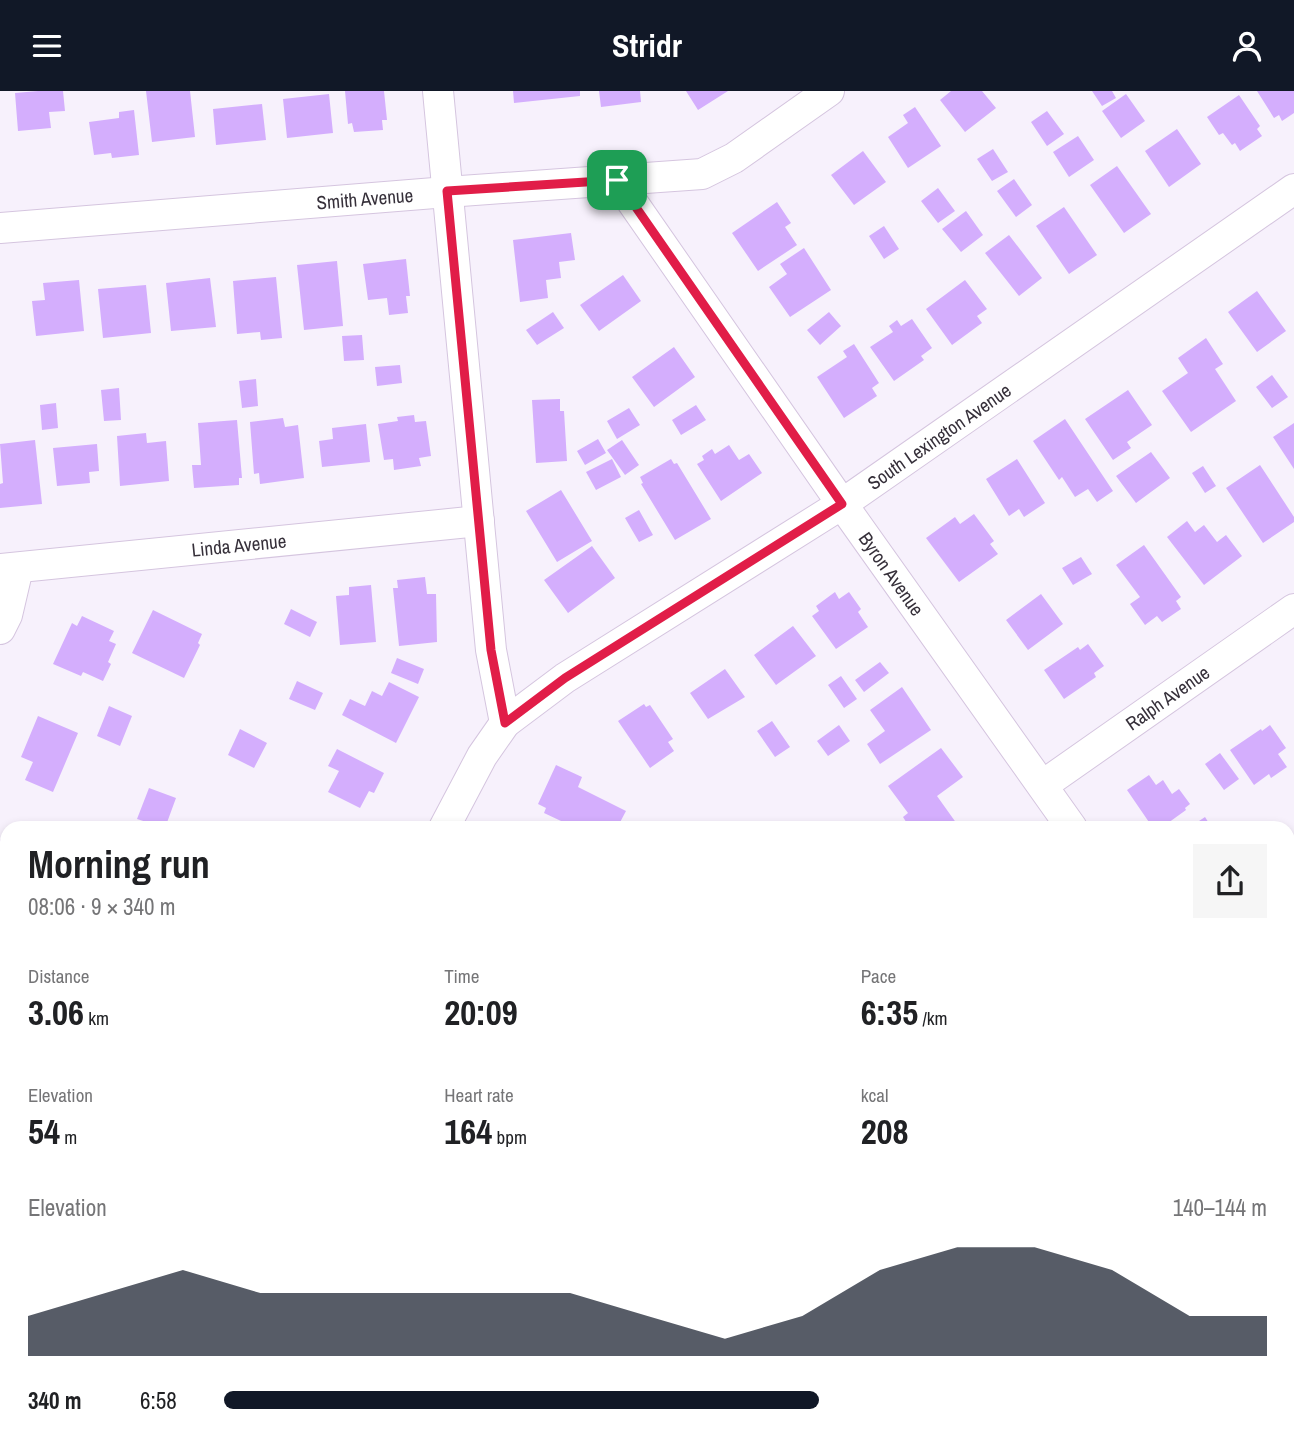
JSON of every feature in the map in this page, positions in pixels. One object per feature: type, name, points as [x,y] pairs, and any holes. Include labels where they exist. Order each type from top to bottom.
[{"type":"street","points":[[438,91],[491,650],[505,723]]},
{"type":"street","name":"Smith Avenue","points":[[0,227],[447,191],[702,174],[716,169],[830,91]]},
{"type":"street","name":"Byron Avenue","points":[[617,180],[842,504],[1067,821]]},
{"type":"street","name":"South Lexington Avenue","points":[[448,821],[482,756],[505,723],[565,678],[842,504],[1294,189]]},
{"type":"street","name":"Linda Avenue","points":[[9,568],[478,521]]},
{"type":"street","points":[[0,629],[6,615],[9,568]]},
{"type":"street","name":"Ralph Avenue","points":[[1043,785],[1294,609]]},
{"type":"building","points":[[63,91],[65,111],[49,112],[51,128],[18,131],[15,93]]},
{"type":"building","points":[[146,91],[190,91],[195,137],[152,142]]},
{"type":"building","points":[[345,91],[384,91],[387,120],[382,120],[383,130],[354,132],[352,123],[348,124]]},
{"type":"building","points":[[513,91],[580,91],[580,96],[514,103]]},
{"type":"building","points":[[599,91],[640,91],[641,102],[601,107]]},
{"type":"building","points":[[686,91],[728,91],[698,110]]},
{"type":"building","points":[[951,91],[982,91],[996,108],[965,132],[940,100]]},
{"type":"building","points":[[1092,91],[1112,91],[1116,98],[1102,106]]},
{"type":"building","points":[[1257,91],[1294,91],[1294,113],[1282,121],[1279,115],[1274,118]]},
{"type":"building","points":[[329,94],[333,133],[287,138],[283,99]]},
{"type":"building","points":[[1126,94],[1145,121],[1121,138],[1102,111]]},
{"type":"building","points":[[1239,95],[1260,126],[1257,129],[1262,136],[1240,151],[1223,133],[1219,135],[1207,117]]},
{"type":"building","points":[[262,104],[266,140],[216,145],[213,109]]},
{"type":"building","points":[[915,107],[941,146],[908,168],[888,137],[908,123],[903,115]]},
{"type":"building","points":[[134,110],[139,155],[112,158],[111,153],[94,155],[89,122],[119,118],[119,112]]},
{"type":"building","points":[[1047,111],[1064,134],[1047,146],[1031,122]]},
{"type":"building","points":[[1177,129],[1201,164],[1169,187],[1145,151]]},
{"type":"building","points":[[1078,136],[1094,160],[1069,177],[1053,152]]},
{"type":"building","points":[[993,149],[1008,172],[992,181],[977,159]]},
{"type":"building","points":[[863,151],[886,182],[854,205],[831,175]]},
{"type":"building","points":[[1117,166],[1151,214],[1124,233],[1090,185]]},
{"type":"building","points":[[1014,179],[1032,205],[1016,217],[997,191]]},
{"type":"building","points":[[938,188],[955,211],[938,223],[921,201]]},
{"type":"building","points":[[777,202],[791,223],[785,227],[797,245],[758,271],[732,233]]},
{"type":"building","points":[[1064,207],[1097,255],[1069,274],[1036,226]]},
{"type":"building","points":[[966,211],[983,235],[961,252],[942,229]]},
{"type":"building","points":[[884,226],[899,249],[884,259],[869,236]]},
{"type":"building","points":[[571,233],[575,260],[559,262],[561,278],[546,280],[548,298],[520,302],[513,240]]},
{"type":"building","points":[[1009,235],[1042,278],[1019,296],[985,253]]},
{"type":"building","points":[[804,248],[831,290],[790,317],[769,287],[787,274],[780,264]]},
{"type":"building","points":[[406,259],[410,296],[406,296],[408,313],[389,315],[387,298],[368,300],[363,264]]},
{"type":"building","points":[[337,261],[343,326],[304,330],[297,265]]},
{"type":"building","points":[[623,275],[641,301],[599,331],[580,305]]},
{"type":"building","points":[[276,277],[282,338],[261,340],[260,332],[237,334],[233,281]]},
{"type":"building","points":[[210,278],[216,327],[171,331],[166,283]]},
{"type":"building","points":[[79,280],[84,331],[36,336],[32,301],[45,300],[43,283]]},
{"type":"building","points":[[965,280],[987,309],[977,316],[982,323],[952,345],[926,309]]},
{"type":"building","points":[[146,285],[151,333],[103,338],[98,289]]},
{"type":"building","points":[[1257,291],[1286,331],[1257,352],[1228,312]]},
{"type":"building","points":[[553,312],[564,328],[537,345],[526,330]]},
{"type":"building","points":[[829,312],[841,326],[820,345],[807,330]]},
{"type":"building","points":[[912,319],[932,348],[921,356],[924,360],[894,381],[870,347],[893,332],[889,326],[897,320],[901,326]]},
{"type":"building","points":[[362,335],[364,360],[344,361],[342,336]]},
{"type":"building","points":[[1206,338],[1223,364],[1215,369],[1236,401],[1191,432],[1162,391],[1188,373],[1178,358]]},
{"type":"building","points":[[854,344],[879,383],[872,388],[877,396],[844,418],[817,377],[847,357],[843,351]]},
{"type":"building","points":[[674,347],[695,377],[654,407],[632,377]]},
{"type":"building","points":[[400,365],[402,383],[377,386],[375,367]]},
{"type":"building","points":[[1272,375],[1288,397],[1272,408],[1256,387]]},
{"type":"building","points":[[256,379],[258,406],[242,408],[239,381]]},
{"type":"building","points":[[119,388],[121,420],[104,421],[101,390]]},
{"type":"building","points":[[1128,390],[1152,425],[1127,442],[1131,448],[1113,460],[1085,419]]},
{"type":"building","points":[[560,399],[560,411],[564,411],[567,461],[536,463],[532,400]]},
{"type":"building","points":[[56,403],[58,428],[42,430],[40,405]]},
{"type":"building","points":[[696,405],[706,420],[681,435],[672,420]]},
{"type":"building","points":[[629,408],[640,425],[617,439],[607,421]]},
{"type":"building","points":[[414,415],[415,422],[426,421],[431,456],[419,458],[421,466],[394,470],[393,459],[384,460],[378,424],[398,421],[397,417]]},
{"type":"building","points":[[283,418],[285,427],[298,425],[304,478],[260,484],[259,473],[254,474],[250,422]]},
{"type":"building","points":[[1065,419],[1113,491],[1097,502],[1088,489],[1075,497],[1062,477],[1059,480],[1033,441]]},
{"type":"building","points":[[237,420],[242,478],[239,478],[239,485],[194,488],[192,465],[201,465],[198,423]]},
{"type":"building","points":[[1294,423],[1294,469],[1273,437]]},
{"type":"building","points":[[366,424],[370,462],[322,467],[319,441],[333,439],[332,428]]},
{"type":"building","points":[[146,433],[147,443],[166,441],[169,481],[120,486],[117,436]]},
{"type":"building","points":[[598,439],[606,453],[585,465],[577,451]]},
{"type":"building","points":[[35,440],[42,504],[0,508],[0,484],[3,483],[0,444]]},
{"type":"building","points":[[622,440],[639,465],[625,475],[607,450]]},
{"type":"building","points":[[97,444],[99,471],[89,472],[90,483],[57,486],[53,448]]},
{"type":"building","points":[[729,445],[739,460],[749,454],[762,473],[721,501],[697,464],[704,460],[702,456],[712,449],[715,454]]},
{"type":"building","points":[[1151,452],[1170,478],[1136,503],[1116,476]]},
{"type":"building","points":[[612,459],[621,477],[596,490],[586,472]]},
{"type":"building","points":[[671,459],[674,464],[677,463],[711,519],[675,540],[641,484],[643,483],[640,477]]},
{"type":"building","points":[[1017,459],[1045,503],[1024,517],[1019,509],[1009,516],[986,479]]},
{"type":"building","points":[[1260,465],[1294,517],[1294,522],[1263,543],[1226,488]]},
{"type":"building","points":[[1203,466],[1216,486],[1205,493],[1192,473]]},
{"type":"building","points":[[561,490],[592,541],[557,562],[526,511]]},
{"type":"building","points":[[639,510],[653,535],[639,542],[625,518]]},
{"type":"building","points":[[974,514],[994,541],[990,544],[998,554],[959,582],[926,538],[955,517],[960,524]]},
{"type":"building","points":[[1187,521],[1195,532],[1204,525],[1217,542],[1226,535],[1242,556],[1204,585],[1167,537]]},
{"type":"building","points":[[1144,545],[1181,597],[1176,601],[1181,609],[1162,622],[1157,616],[1145,625],[1130,604],[1140,597],[1116,565]]},
{"type":"building","points":[[592,546],[615,578],[568,613],[544,580]]},
{"type":"building","points":[[1081,557],[1092,574],[1073,585],[1062,568]]},
{"type":"building","points":[[425,577],[427,594],[436,594],[437,642],[399,646],[393,588],[398,588],[397,580]]},
{"type":"building","points":[[371,585],[376,642],[340,645],[336,596],[349,595],[349,587]]},
{"type":"building","points":[[835,592],[839,599],[849,592],[861,609],[858,612],[868,627],[836,649],[812,616],[819,611],[816,606]]},
{"type":"building","points":[[1041,594],[1063,624],[1028,650],[1006,620]]},
{"type":"building","points":[[291,609],[317,622],[310,637],[284,624]]},
{"type":"building","points":[[153,610],[202,634],[198,643],[200,645],[184,678],[132,653]]},
{"type":"building","points":[[82,616],[114,631],[109,641],[116,644],[103,681],[83,672],[81,676],[53,664],[72,623],[77,626]]},
{"type":"building","points":[[793,626],[816,656],[776,685],[754,655]]},
{"type":"building","points":[[1088,644],[1104,666],[1094,673],[1096,677],[1064,699],[1044,670],[1078,647],[1080,650]]},
{"type":"building","points":[[397,658],[424,669],[418,684],[391,673]]},
{"type":"building","points":[[880,662],[889,673],[864,692],[855,680]]},
{"type":"building","points":[[725,669],[745,697],[708,719],[690,693]]},
{"type":"building","points":[[841,676],[857,699],[844,708],[828,685]]},
{"type":"building","points":[[297,681],[323,693],[315,710],[289,699]]},
{"type":"building","points":[[389,682],[419,697],[396,743],[342,715],[350,699],[365,706],[372,691],[382,696]]},
{"type":"building","points":[[902,687],[931,730],[880,764],[867,744],[885,731],[870,710]]},
{"type":"building","points":[[644,704],[646,707],[650,705],[673,739],[668,742],[674,751],[650,768],[618,721]]},
{"type":"building","points":[[109,706],[132,716],[120,746],[97,736]]},
{"type":"building","points":[[38,716],[78,733],[53,792],[25,780],[33,762],[21,757]]},
{"type":"building","points":[[772,721],[790,747],[775,757],[757,731]]},
{"type":"building","points":[[839,725],[850,741],[828,756],[817,741]]},
{"type":"building","points":[[1270,725],[1286,748],[1278,754],[1287,767],[1271,778],[1269,774],[1254,785],[1230,750]]},
{"type":"building","points":[[240,729],[267,743],[254,768],[228,755]]},
{"type":"building","points":[[941,748],[963,777],[937,796],[955,821],[906,821],[903,817],[908,813],[888,786]]},
{"type":"building","points":[[337,749],[384,773],[374,793],[369,791],[360,808],[328,792],[339,771],[328,766]]},
{"type":"building","points":[[1220,753],[1239,779],[1224,790],[1205,764]]},
{"type":"building","points":[[556,765],[582,777],[578,787],[626,811],[621,821],[561,821],[544,813],[546,808],[538,804]]},
{"type":"building","points":[[1149,775],[1156,785],[1163,780],[1172,794],[1179,789],[1190,804],[1171,821],[1148,821],[1127,790]]},
{"type":"building","points":[[149,788],[176,798],[168,821],[137,819]]},
{"type":"route","points":[[617,180],[842,504],[565,678],[505,723],[491,650],[447,191],[617,180]]}]
